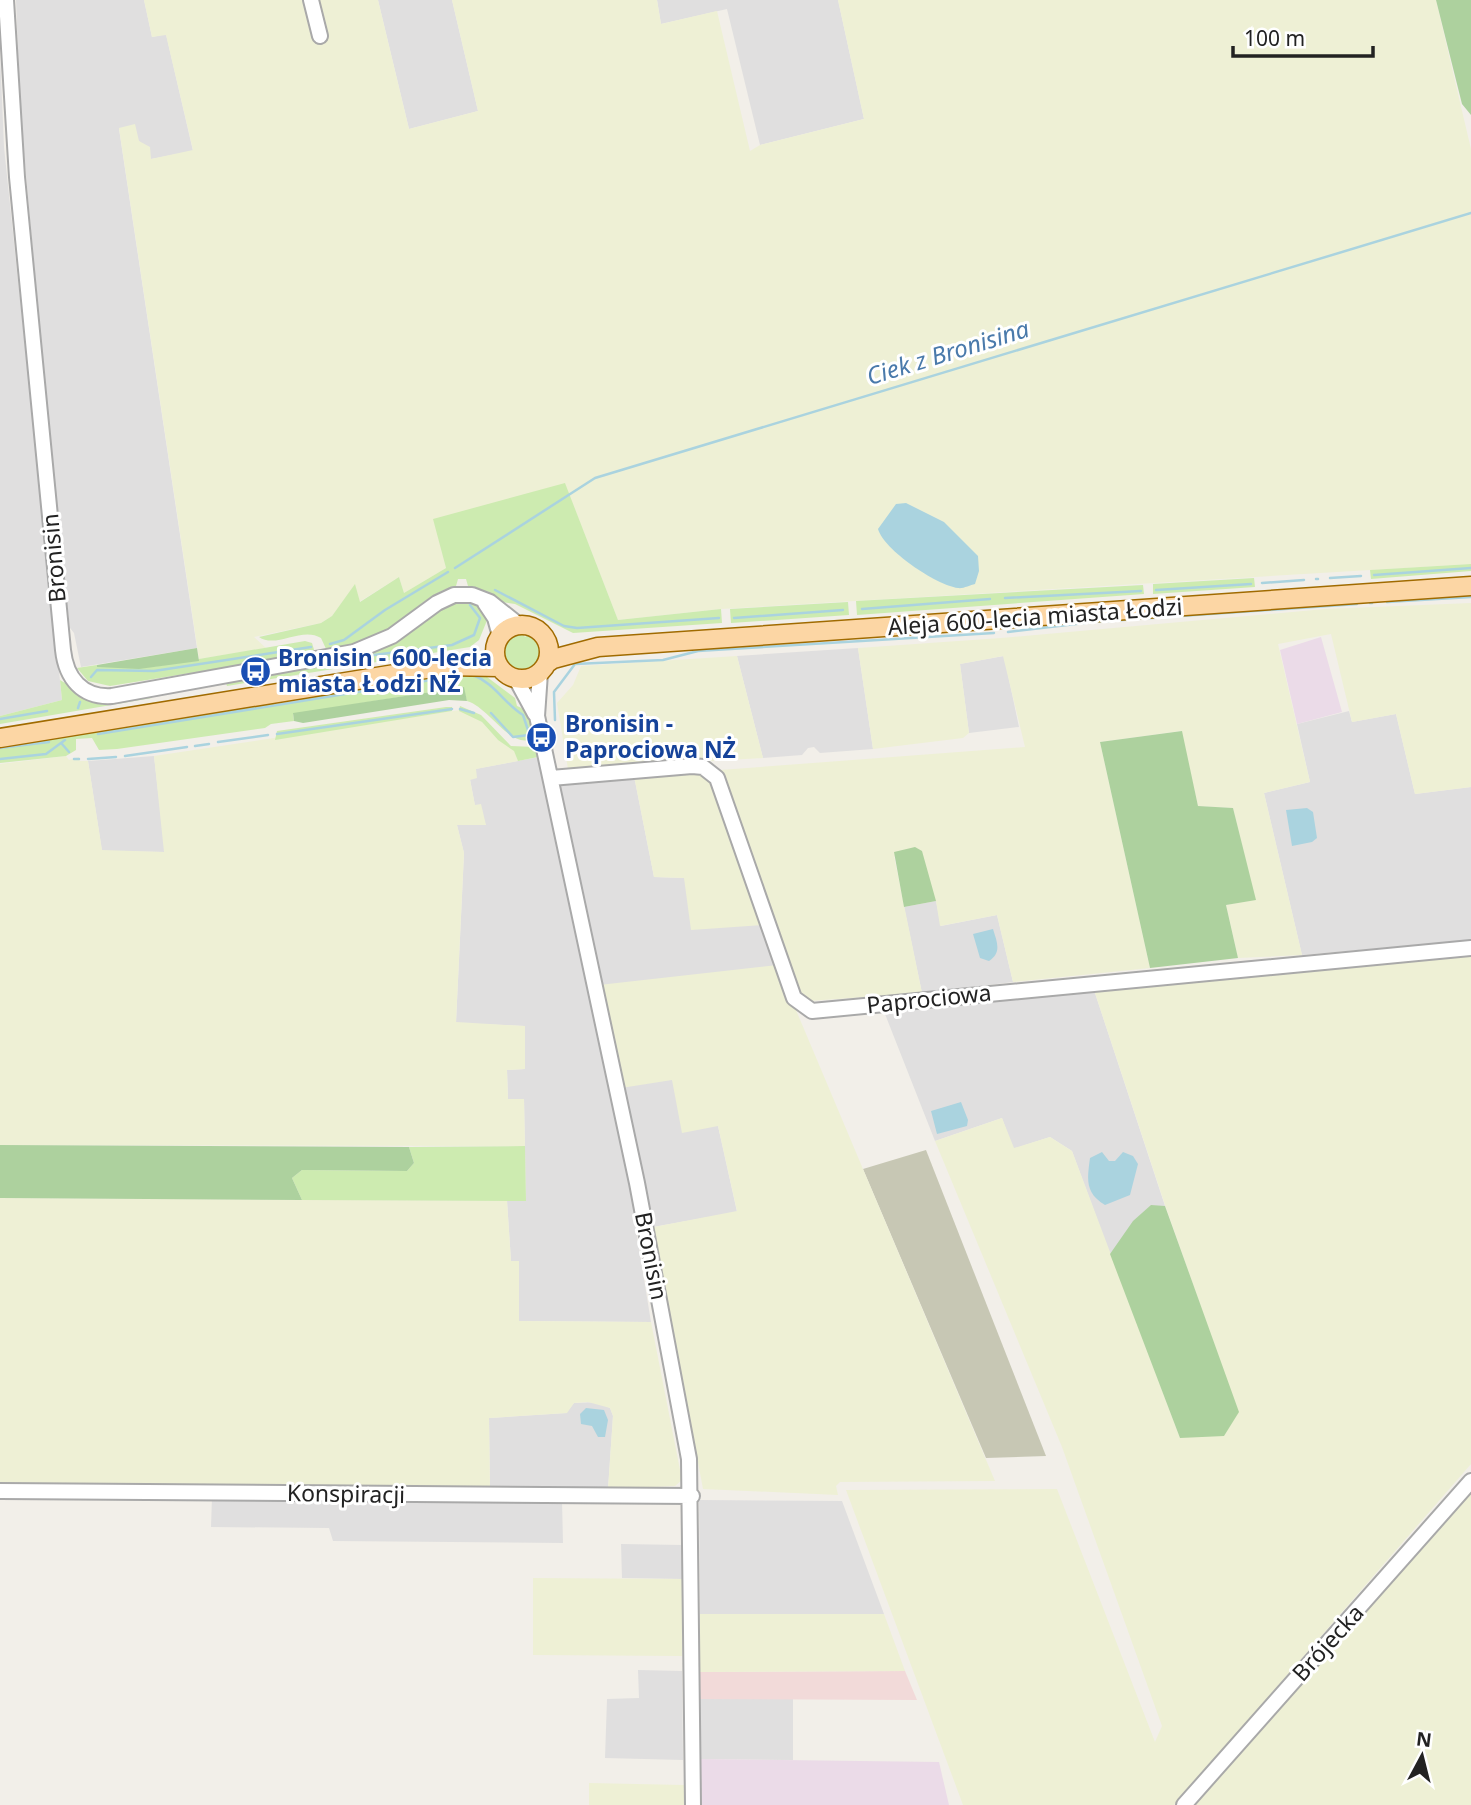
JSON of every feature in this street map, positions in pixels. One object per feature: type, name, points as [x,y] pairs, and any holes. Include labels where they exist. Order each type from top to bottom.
[{"type":"main road","name":"Aleja 600-lecia miasta Łodzi","points":[[543,668],[554,659],[598,648],[1471,586]]},
{"type":"main road","points":[[0,738],[444,666],[499,667],[516,679],[530,678],[543,668],[547,641],[533,627],[519,625],[498,641],[444,666]]},
{"type":"main road","points":[[498,641],[499,667]]},
{"type":"main road","name":"Aleja 600-lecia miasta Łodzi","points":[[547,641],[598,648]]},
{"type":"street","name":"Bronisin","points":[[6,0],[16,177],[64,660],[73,680],[92,694],[112,696],[338,656],[366,648],[392,636],[449,597],[467,594],[482,599]]},
{"type":"street","points":[[311,0],[320,36]]},
{"type":"street","points":[[482,599],[495,605],[519,625]]},
{"type":"street","points":[[482,599],[495,618],[498,641]]},
{"type":"street","name":"Bronisin","points":[[543,668],[536,683],[537,716],[637,1184],[689,1459],[692,1496],[693,1805]]},
{"type":"street","name":"Bronisin","points":[[516,679],[537,716]]},
{"type":"street","name":"Paprociowa","points":[[551,778],[692,766],[704,767],[717,778],[794,998],[812,1011],[1471,948]]},
{"type":"street","name":"Brójecka","points":[[1184,1805],[1471,1481]]},
{"type":"street","name":"Konspiracji","points":[[0,1491],[692,1496]]},
{"type":"shaded area","points":[[16,0],[144,0],[152,37],[166,34],[193,151],[151,159],[139,141],[119,129],[197,648],[81,667],[74,633],[70,628],[58,530],[20,109]]},
{"type":"shaded area","points":[[144,0],[378,0],[409,129],[478,111],[452,0],[657,0],[661,24],[717,11],[750,151],[760,145],[864,119],[838,0],[1436,0],[1471,149],[1471,564],[721,609],[618,620],[565,484],[434,520],[446,568],[404,593],[399,577],[359,602],[355,585],[332,616],[321,623],[254,637],[266,648],[199,659],[119,128],[135,124],[139,141],[150,147],[151,159],[193,150],[166,35],[152,37]]},
{"type":"shaded area","points":[[378,0],[452,0],[478,111],[409,129]]},
{"type":"shaded area","points":[[657,0],[838,0],[864,119],[760,145],[727,9],[661,24]]},
{"type":"shaded area","points":[[0,52],[4,147],[62,700],[0,716]]},
{"type":"shaded area","points":[[1471,603],[1471,787],[1415,794],[1396,714],[1352,722],[1331,634],[1278,644],[1310,782],[1264,793],[1302,955],[1238,958],[1226,905],[1255,899],[1233,808],[1198,806],[1181,731],[1100,742],[1150,968],[1013,982],[997,915],[940,926],[936,901],[894,856],[922,993],[809,1001],[802,996],[720,770],[1025,747],[1003,656],[960,664],[969,733],[963,738],[873,749],[858,648],[1325,609]]},
{"type":"shaded area","points":[[1321,637],[1342,712],[1297,724],[1280,650]]},
{"type":"shaded area","points":[[858,648],[873,749],[820,753],[814,747],[808,748],[802,755],[763,758],[737,656]]},
{"type":"shaded area","points":[[737,656],[763,758],[568,769],[557,703],[573,685],[581,666]]},
{"type":"shaded area","points":[[1004,656],[1019,727],[969,733],[960,664]]},
{"type":"shaded area","points":[[460,710],[482,722],[498,740],[514,750],[518,761],[476,769],[477,778],[470,780],[475,805],[481,804],[486,825],[457,825],[464,853],[456,1022],[525,1026],[525,1069],[507,1070],[508,1099],[524,1099],[525,1146],[0,1145],[0,764],[66,756],[69,760],[79,757],[80,761],[88,761],[102,850],[164,852],[154,756]]},
{"type":"shaded area","points":[[1349,711],[1352,722],[1396,714],[1415,794],[1471,787],[1471,940],[1302,955],[1264,793],[1310,782],[1297,724]]},
{"type":"shaded area","points":[[154,756],[165,852],[102,851],[88,761]]},
{"type":"shaded area","points":[[539,757],[545,784],[634,776],[654,877],[684,878],[763,925],[777,965],[672,1080],[718,1126],[737,1212],[636,1230],[651,1322],[518,1321],[519,1261],[511,1261],[507,1201],[526,1201],[524,1100],[508,1099],[507,1070],[525,1069],[525,1026],[456,1023],[464,853],[457,825],[486,825],[475,806],[470,779],[475,769]]},
{"type":"shaded area","points":[[696,770],[707,774],[763,925],[691,930],[684,878],[654,877],[634,776]]},
{"type":"shaded area","points":[[936,901],[941,926],[997,915],[1013,982],[922,993],[904,907]]},
{"type":"shaded area","points":[[1471,955],[1471,1464],[1174,1805],[963,1805],[846,1490],[1057,1489],[1155,1742],[1162,1726],[1062,1447],[935,1141],[1002,1118],[1014,1148],[1050,1137],[1072,1151],[1180,1438],[1238,1412],[1165,1205],[1093,987]]},
{"type":"shaded area","points":[[777,965],[995,1481],[840,1482],[836,1486],[838,1495],[703,1489],[654,1227],[737,1211],[718,1126],[682,1133],[672,1080],[621,1088],[599,985]]},
{"type":"shaded area","points":[[1093,987],[1165,1206],[1110,1254],[1072,1151],[1050,1137],[1013,1149],[1002,1118],[935,1141],[883,1009]]},
{"type":"shaded area","points":[[926,1150],[1046,1456],[986,1458],[863,1169]]},
{"type":"shaded area","points":[[0,1198],[507,1201],[511,1261],[519,1261],[519,1321],[651,1322],[682,1480],[675,1486],[608,1489],[613,1416],[610,1408],[588,1402],[574,1403],[567,1413],[489,1418],[490,1489],[0,1485]]},
{"type":"shaded area","points":[[598,1402],[610,1408],[613,1416],[608,1489],[490,1489],[489,1418],[566,1413],[574,1403]]},
{"type":"shaded area","points":[[1471,1490],[1471,1805],[1195,1805]]},
{"type":"shaded area","points":[[212,1497],[562,1500],[563,1543],[333,1541],[329,1528],[211,1527]]},
{"type":"shaded area","points":[[699,1500],[842,1501],[884,1614],[700,1614]]},
{"type":"shaded area","points":[[621,1544],[683,1545],[683,1579],[622,1578]]},
{"type":"shaded area","points":[[533,1578],[683,1579],[682,1656],[533,1655]]},
{"type":"shaded area","points":[[700,1614],[884,1614],[905,1671],[699,1672]]},
{"type":"shaded area","points":[[638,1670],[682,1671],[683,1760],[605,1758],[607,1699],[639,1698]]},
{"type":"shaded area","points":[[905,1671],[917,1700],[699,1699],[699,1672]]},
{"type":"shaded area","points":[[699,1699],[793,1699],[793,1760],[699,1759]]},
{"type":"shaded area","points":[[699,1759],[939,1762],[949,1805],[699,1805]]},
{"type":"shaded area","points":[[589,1783],[684,1785],[684,1805],[589,1805]]},
{"type":"green space","points":[[1436,0],[1471,0],[1471,115],[1462,104]]},
{"type":"green space","points":[[565,483],[618,620],[721,609],[722,623],[573,633],[515,604],[502,602],[489,592],[468,586],[466,579],[458,579],[456,586],[429,598],[383,633],[352,645],[327,651],[321,638],[314,635],[306,634],[273,641],[259,637],[321,623],[332,616],[355,584],[360,602],[399,577],[404,593],[446,568],[433,519]]},
{"type":"green space","points":[[1471,564],[1471,571],[1371,579],[1370,570]]},
{"type":"green space","points":[[1254,578],[1255,587],[1153,594],[1153,584]]},
{"type":"green space","points":[[1143,585],[1144,594],[857,615],[856,601]]},
{"type":"green space","points":[[463,601],[483,607],[488,618],[479,640],[470,647],[227,686],[226,683],[269,676],[269,673],[346,660],[452,602]]},
{"type":"green space","points":[[848,602],[849,615],[731,623],[730,609]]},
{"type":"green space","points":[[521,632],[525,637],[530,633],[539,639],[543,650],[540,664],[524,673],[520,668],[515,671],[506,665],[502,656],[506,641]]},
{"type":"green space","points":[[305,641],[312,643],[315,653],[110,686],[88,681],[77,668],[97,665],[152,667]]},
{"type":"green space","points":[[197,648],[199,661],[139,669],[97,667],[97,665]]},
{"type":"green space","points":[[479,671],[515,698],[517,706],[525,711],[530,720],[532,739],[524,741],[508,733],[484,711],[467,701],[463,687],[293,714],[294,721],[271,724],[265,728],[117,749],[99,750],[92,738],[76,739],[76,750],[66,756],[0,763],[0,744],[273,701],[274,705],[301,701],[301,697],[426,676]]},
{"type":"green space","points":[[60,680],[70,686],[147,695],[152,698],[0,724],[0,716],[62,700]]},
{"type":"green space","points":[[464,687],[467,701],[449,700],[303,723],[294,721],[293,713]]},
{"type":"green space","points":[[460,706],[481,715],[511,746],[535,747],[543,756],[518,761],[514,751],[498,740],[482,722],[459,711]]},
{"type":"green space","points":[[452,707],[452,711],[275,740],[277,731]]},
{"type":"green space","points":[[1182,731],[1198,806],[1233,808],[1256,900],[1226,905],[1238,958],[1150,968],[1100,742]]},
{"type":"green space","points":[[915,847],[922,851],[936,901],[904,907],[894,852]]},
{"type":"green space","points":[[0,1145],[409,1147],[414,1163],[407,1171],[302,1170],[292,1178],[302,1200],[0,1198]]},
{"type":"green space","points":[[525,1146],[526,1201],[302,1200],[292,1178],[302,1170],[407,1171],[414,1163],[409,1147]]},
{"type":"green space","points":[[1151,1205],[1165,1206],[1239,1412],[1224,1436],[1180,1438],[1110,1254],[1133,1221]]},
{"type":"water","points":[[906,503],[944,522],[978,556],[979,571],[975,584],[958,588],[948,585],[925,574],[890,547],[878,529],[896,504]]},
{"type":"water","points":[[1307,808],[1313,812],[1317,838],[1312,842],[1292,846],[1286,810]]},
{"type":"water","points":[[993,929],[997,951],[989,961],[980,958],[973,934]]},
{"type":"water","points":[[961,1102],[968,1120],[967,1126],[937,1134],[931,1111]]},
{"type":"water","points":[[1102,1152],[1109,1161],[1115,1161],[1123,1152],[1133,1156],[1138,1164],[1130,1195],[1105,1205],[1094,1196],[1088,1179],[1090,1158]]},
{"type":"water","points":[[586,1408],[604,1410],[608,1420],[605,1437],[598,1437],[592,1426],[581,1424],[580,1414]]},
{"type":"waterway","name":"Ciek z Bronisina","points":[[455,568],[595,478],[1471,213]]},
{"type":"waterway","points":[[1374,575],[1471,568]]},
{"type":"waterway","name":"Ciek z Bronisina","points":[[330,644],[344,640],[385,610],[448,572]]},
{"type":"waterway","points":[[1330,578],[1361,576]]},
{"type":"waterway","points":[[1262,583],[1304,580]]},
{"type":"waterway","points":[[1156,590],[1251,584]]},
{"type":"waterway","points":[[495,590],[564,626],[577,628],[719,618]]},
{"type":"waterway","points":[[1005,598],[1141,591]]},
{"type":"waterway","points":[[1387,602],[1471,597]]},
{"type":"waterway","points":[[862,609],[990,599]]},
{"type":"waterway","points":[[1008,632],[1093,622],[1357,604]]},
{"type":"waterway","points":[[374,655],[452,645],[474,635],[480,618],[470,605]]},
{"type":"waterway","points":[[734,618],[843,610]]},
{"type":"waterway","points":[[555,720],[554,692],[575,664],[663,660],[698,651],[994,633]]},
{"type":"waterway","name":"Ciek z Bronisina","points":[[91,677],[97,670],[154,671],[311,647]]},
{"type":"waterway","points":[[98,734],[462,675]]},
{"type":"waterway","points":[[473,675],[487,683],[523,715],[530,736]]},
{"type":"waterway","name":"Ciek z Bronisina","points":[[78,708],[80,702]]},
{"type":"waterway","points":[[277,734],[452,709]]},
{"type":"waterway","points":[[460,709],[474,713]]},
{"type":"waterway","points":[[0,719],[47,711]]},
{"type":"waterway","points":[[491,713],[513,737],[529,735]]},
{"type":"waterway","points":[[218,742],[268,735]]},
{"type":"waterway","name":"Ciek z Bronisina","points":[[0,759],[46,754],[65,740]]},
{"type":"waterway","points":[[0,748],[49,742]]},
{"type":"waterway","points":[[62,744],[69,752]]},
{"type":"waterway","points":[[195,746],[209,744]]},
{"type":"waterway","points":[[125,756],[187,747]]},
{"type":"waterway","points":[[88,759],[116,757]]},
{"type":"waterway","points":[[74,759],[79,759]]},
{"type":"place","name":"Bronisin - 600-lecia miasta Łodzi NŻ","points":[[255,671]]},
{"type":"place","name":"Bronisin - Paprociowa NŻ","points":[[542,737]]}]
